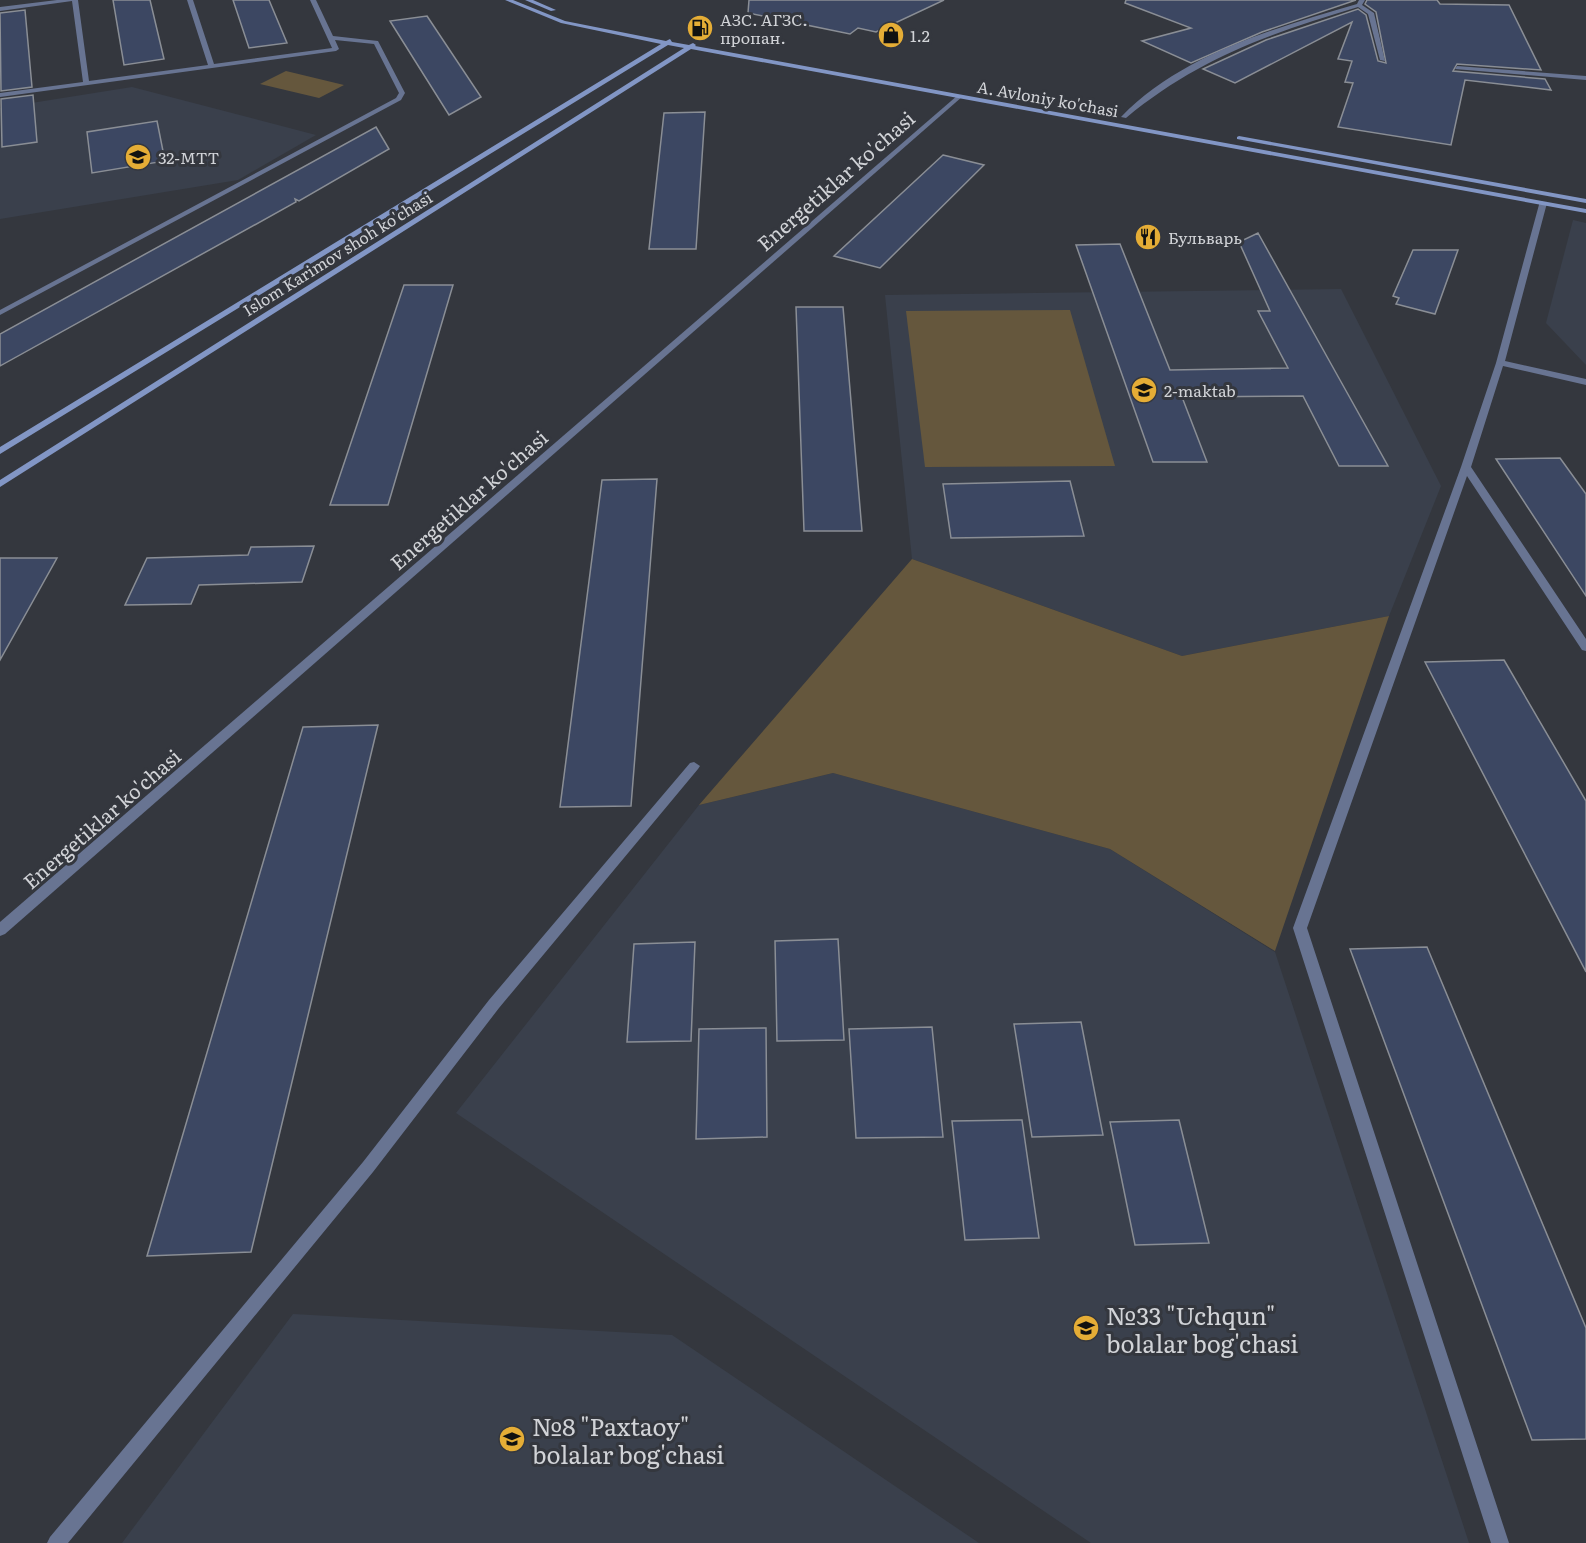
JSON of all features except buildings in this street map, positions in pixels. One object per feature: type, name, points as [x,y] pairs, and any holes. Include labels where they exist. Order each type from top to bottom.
[{"type":"main road","name":"A. Avloniy ko'chasi","points":[[508,0],[563,22],[668,43],[1586,211]]},
{"type":"main road","name":"A. Avloniy ko'chasi","points":[[528,0],[569,16],[1089,111]]},
{"type":"main road","name":"Islom Karimov shoh ko'chasi","points":[[0,451],[676,37]]},
{"type":"main road","name":"Islom Karimov shoh ko'chasi","points":[[0,484],[699,41]]},
{"type":"main road","name":"A. Avloniy ko'chasi","points":[[1113,115],[1136,120]]},
{"type":"main road","points":[[1228,136],[1586,201]]},
{"type":"street","points":[[0,9],[73,0],[86,84]]},
{"type":"street","points":[[190,0],[212,67]]},
{"type":"street","points":[[0,95],[336,49],[313,0]]},
{"type":"street","points":[[1125,117],[1150,94],[1199,65],[1284,27],[1361,2],[1371,14],[1383,60]]},
{"type":"street","points":[[0,313],[399,99],[402,93],[376,42],[331,38]]},
{"type":"street","points":[[1457,68],[1586,78]]},
{"type":"street","name":"Energetiklar ko'chasi","points":[[0,930],[960,96]]},
{"type":"street","points":[[1500,1543],[1300,928],[1467,467],[1500,363],[1543,203]]},
{"type":"street","points":[[1500,363],[1586,382]]},
{"type":"street","points":[[1467,467],[1586,647]]},
{"type":"street","points":[[56,1543],[368,1167],[494,1004],[694,765]]},
{"type":"shaded area","points":[[286,71],[344,85],[319,98],[260,84]]},
{"type":"shaded area","name":"32-MTT","points":[[132,87],[316,135],[238,180],[0,219],[0,108]]},
{"type":"shaded area","points":[[1573,220],[1586,223],[1586,365],[1546,323]]},
{"type":"shaded area","name":"2-maktab","points":[[1341,289],[1441,486],[1389,616],[1182,656],[912,559],[885,295]]},
{"type":"shaded area","points":[[1070,310],[1115,466],[925,467],[906,311]]},
{"type":"shaded area","points":[[912,559],[1182,656],[1389,616],[1275,951],[1110,849],[833,773],[699,805]]},
{"type":"shaded area","name":"№33 \"Uchqun\" bolalar bog'chasi","points":[[833,773],[1110,849],[1275,952],[1469,1543],[1091,1543],[456,1113],[699,805]]},
{"type":"shaded area","name":"№8 \"Paxtaoy\" bolalar bog'chasi","points":[[293,1314],[672,1335],[979,1543],[122,1543]]},
{"type":"place","name":"АЗС. АГЗС. пропан.","points":[[700,28]]},
{"type":"place","name":"1.2","points":[[891,35]]},
{"type":"place","name":"32-MTT","points":[[138,157]]},
{"type":"place","name":"Бульварь","points":[[1148,237]]},
{"type":"place","name":"2-maktab","points":[[1144,390]]},
{"type":"place","name":"№33 \"Uchqun\" bolalar bog'chasi","points":[[1086,1328]]},
{"type":"place","name":"№8 \"Paxtaoy\" bolalar bog'chasi","points":[[512,1439]]}]
